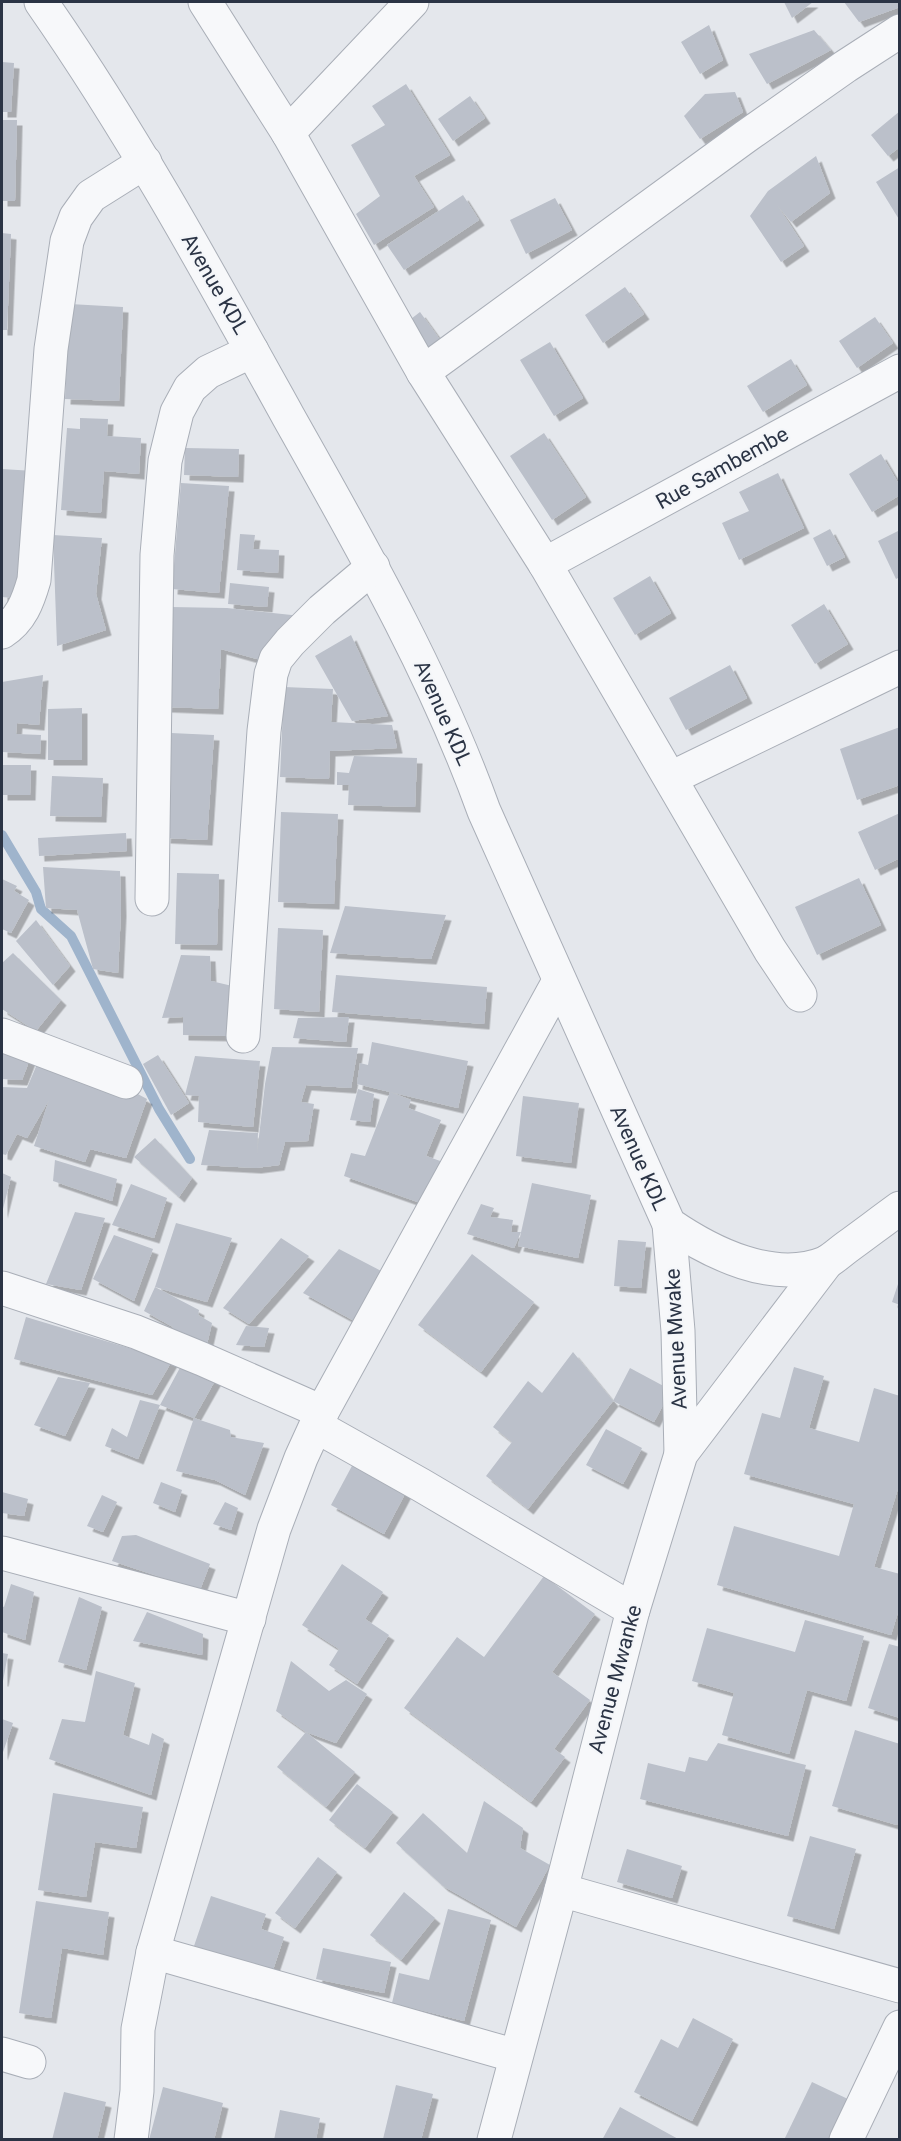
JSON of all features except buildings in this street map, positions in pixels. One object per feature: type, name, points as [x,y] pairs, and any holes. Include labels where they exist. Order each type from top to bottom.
[{"type":"street","name":"Avenue KDL","points":[[40,2],[69,42],[145,162],[373,567],[438,696],[464,754],[484,811],[669,1224],[685,1235],[727,1255],[759,1266],[784,1269],[807,1268],[826,1262],[900,1208]]},
{"type":"street","points":[[205,2],[288,133],[423,372],[545,564],[770,950],[800,995]]},
{"type":"street","points":[[288,133],[412,2]]},
{"type":"street","points":[[423,372],[754,131],[846,66],[900,32]]},
{"type":"street","points":[[2,632],[12,626],[27,605],[34,580],[51,349],[67,242],[76,217],[91,196],[145,162]]},
{"type":"street","points":[[152,899],[157,555],[165,461],[177,412],[190,388],[208,372],[252,351]]},
{"type":"street","name":"Rue Sambembe","points":[[545,564],[900,371]]},
{"type":"street","points":[[243,1036],[264,731],[271,674],[276,659],[290,642],[322,610],[373,567]]},
{"type":"street","points":[[670,778],[900,667]]},
{"type":"street","points":[[131,2139],[137,2091],[138,2029],[153,1952],[274,1529],[300,1458],[319,1419],[559,981]]},
{"type":"street","points":[[2,1035],[126,1082]]},
{"type":"street","name":"Avenue Mwake","points":[[669,1224],[678,1331],[681,1454]]},
{"type":"street","name":"Avenue Mwanke","points":[[494,2139],[633,1610],[681,1454],[826,1262]]},
{"type":"street","points":[[2,1288],[136,1332],[202,1359],[319,1419],[421,1485],[633,1610]]},
{"type":"street","points":[[2,1553],[249,1619]]},
{"type":"street","points":[[561,1890],[900,1986]]},
{"type":"street","points":[[153,1952],[516,2056]]},
{"type":"street","points":[[846,2139],[900,2027]]},
{"type":"waterway","points":[[2,835],[36,892],[41,909],[71,936],[159,1109],[190,1159]]}]
